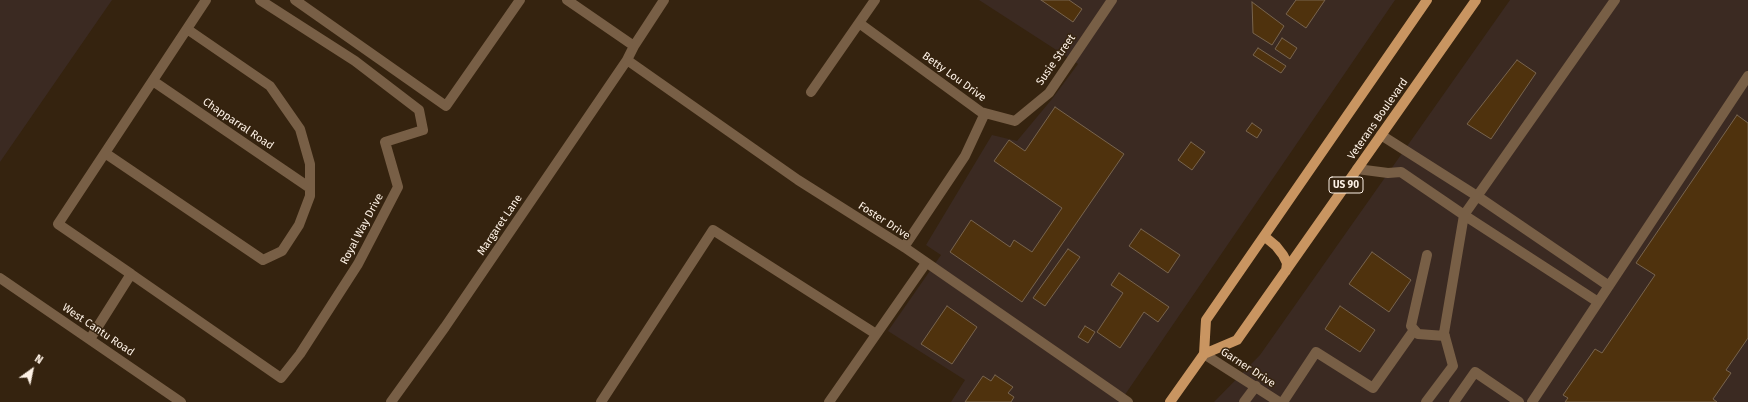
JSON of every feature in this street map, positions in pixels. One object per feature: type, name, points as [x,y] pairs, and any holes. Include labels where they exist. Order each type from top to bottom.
[{"type":"main road","points":[[1170,402],[1204,354],[1206,320],[1427,0]]},
{"type":"main road","name":"Veterans Boulevard","points":[[1204,354],[1237,340],[1476,0]]},
{"type":"main road","points":[[1264,236],[1276,246],[1283,255],[1287,263],[1286,271]]},
{"type":"street","points":[[90,340],[131,274],[58,224],[206,0]]},
{"type":"street","name":"Royal Way Drive","points":[[131,274],[281,378],[300,354],[358,264],[398,187],[385,142],[423,130],[419,110],[355,61],[260,0]]},
{"type":"street","points":[[295,0],[446,106],[520,0]]},
{"type":"street","points":[[567,0],[634,46],[664,0]]},
{"type":"street","points":[[811,92],[875,0]]},
{"type":"street","name":"Susie Street","points":[[985,113],[1015,121],[1049,93],[1112,0]]},
{"type":"street","points":[[1426,402],[1453,366],[1444,333],[1464,215],[1615,0]]},
{"type":"street","name":"Betty Lou Drive","points":[[859,23],[981,112],[985,113],[965,156],[904,247]]},
{"type":"street","points":[[105,153],[263,260],[282,251],[299,225],[310,196],[310,164],[300,128],[270,86],[187,29]]},
{"type":"street","name":"Margaret Lane","points":[[391,402],[445,327],[627,60],[634,46]]},
{"type":"street","name":"Foster Drive","points":[[627,60],[798,180],[904,247],[1128,402]]},
{"type":"street","points":[[1532,402],[1748,76]]},
{"type":"street","name":"Chapparral Road","points":[[152,81],[310,188]]},
{"type":"street","points":[[1381,135],[1477,196],[1609,286]]},
{"type":"street","points":[[1357,169],[1388,173],[1401,172],[1598,302]]},
{"type":"street","points":[[601,402],[714,230],[876,334]]},
{"type":"street","points":[[1427,256],[1412,315],[1411,326],[1418,334],[1444,336]]},
{"type":"street","points":[[829,402],[926,263]]},
{"type":"street","name":"West Cantu Road","points":[[0,278],[182,402]]},
{"type":"street","points":[[1283,402],[1316,352],[1373,388],[1414,330]]},
{"type":"street","name":"Garner Drive","points":[[1204,354],[1256,386],[1278,402]]},
{"type":"street","points":[[1454,402],[1475,372],[1513,400]]},
{"type":"street","points":[[1244,402],[1256,386]]},
{"type":"shaded area","points":[[0,0],[112,0],[0,162]]},
{"type":"shaded area","points":[[979,0],[1395,0],[1120,402],[951,402],[965,380],[888,331],[941,255],[926,245],[992,135],[1017,141],[1052,99],[1078,64]]},
{"type":"shaded area","points":[[1510,0],[1748,0],[1748,402],[1214,402],[1260,355]]},
{"type":"building","points":[[1041,0],[1069,0],[1082,9],[1073,22]]},
{"type":"building","points":[[1296,0],[1325,0],[1306,28],[1286,14]]},
{"type":"building","points":[[1252,2],[1284,26],[1272,45],[1253,33]]},
{"type":"building","points":[[1282,38],[1297,48],[1290,59],[1275,49]]},
{"type":"building","points":[[1258,48],[1286,66],[1281,73],[1253,55]]},
{"type":"building","points":[[1517,60],[1536,73],[1491,139],[1467,124]]},
{"type":"building","points":[[1055,107],[1124,154],[1022,302],[950,252],[971,220],[1010,247],[1014,240],[1032,252],[1062,208],[994,161],[1009,140],[1025,151]]},
{"type":"building","points":[[1737,115],[1748,123],[1748,338],[1726,370],[1731,373],[1713,399],[1717,402],[1565,402],[1568,398],[1563,395],[1595,349],[1602,353],[1655,275],[1636,263]]},
{"type":"building","points":[[1252,123],[1262,130],[1257,138],[1246,131]]},
{"type":"building","points":[[1191,142],[1205,152],[1192,170],[1178,160]]},
{"type":"building","points":[[1141,229],[1180,255],[1168,273],[1129,246]]},
{"type":"building","points":[[1068,249],[1080,257],[1045,306],[1033,298]]},
{"type":"building","points":[[1372,252],[1411,280],[1389,312],[1349,284]]},
{"type":"building","points":[[1119,273],[1169,307],[1158,322],[1144,312],[1120,348],[1097,332],[1123,293],[1111,285]]},
{"type":"building","points":[[947,306],[977,327],[952,364],[921,344]]},
{"type":"building","points":[[1340,306],[1375,330],[1360,352],[1325,329]]},
{"type":"building","points":[[1085,326],[1095,332],[1088,343],[1078,337]]},
{"type":"building","points":[[995,375],[1013,387],[1008,393],[1014,397],[1011,402],[965,402],[983,376],[991,381]]}]
